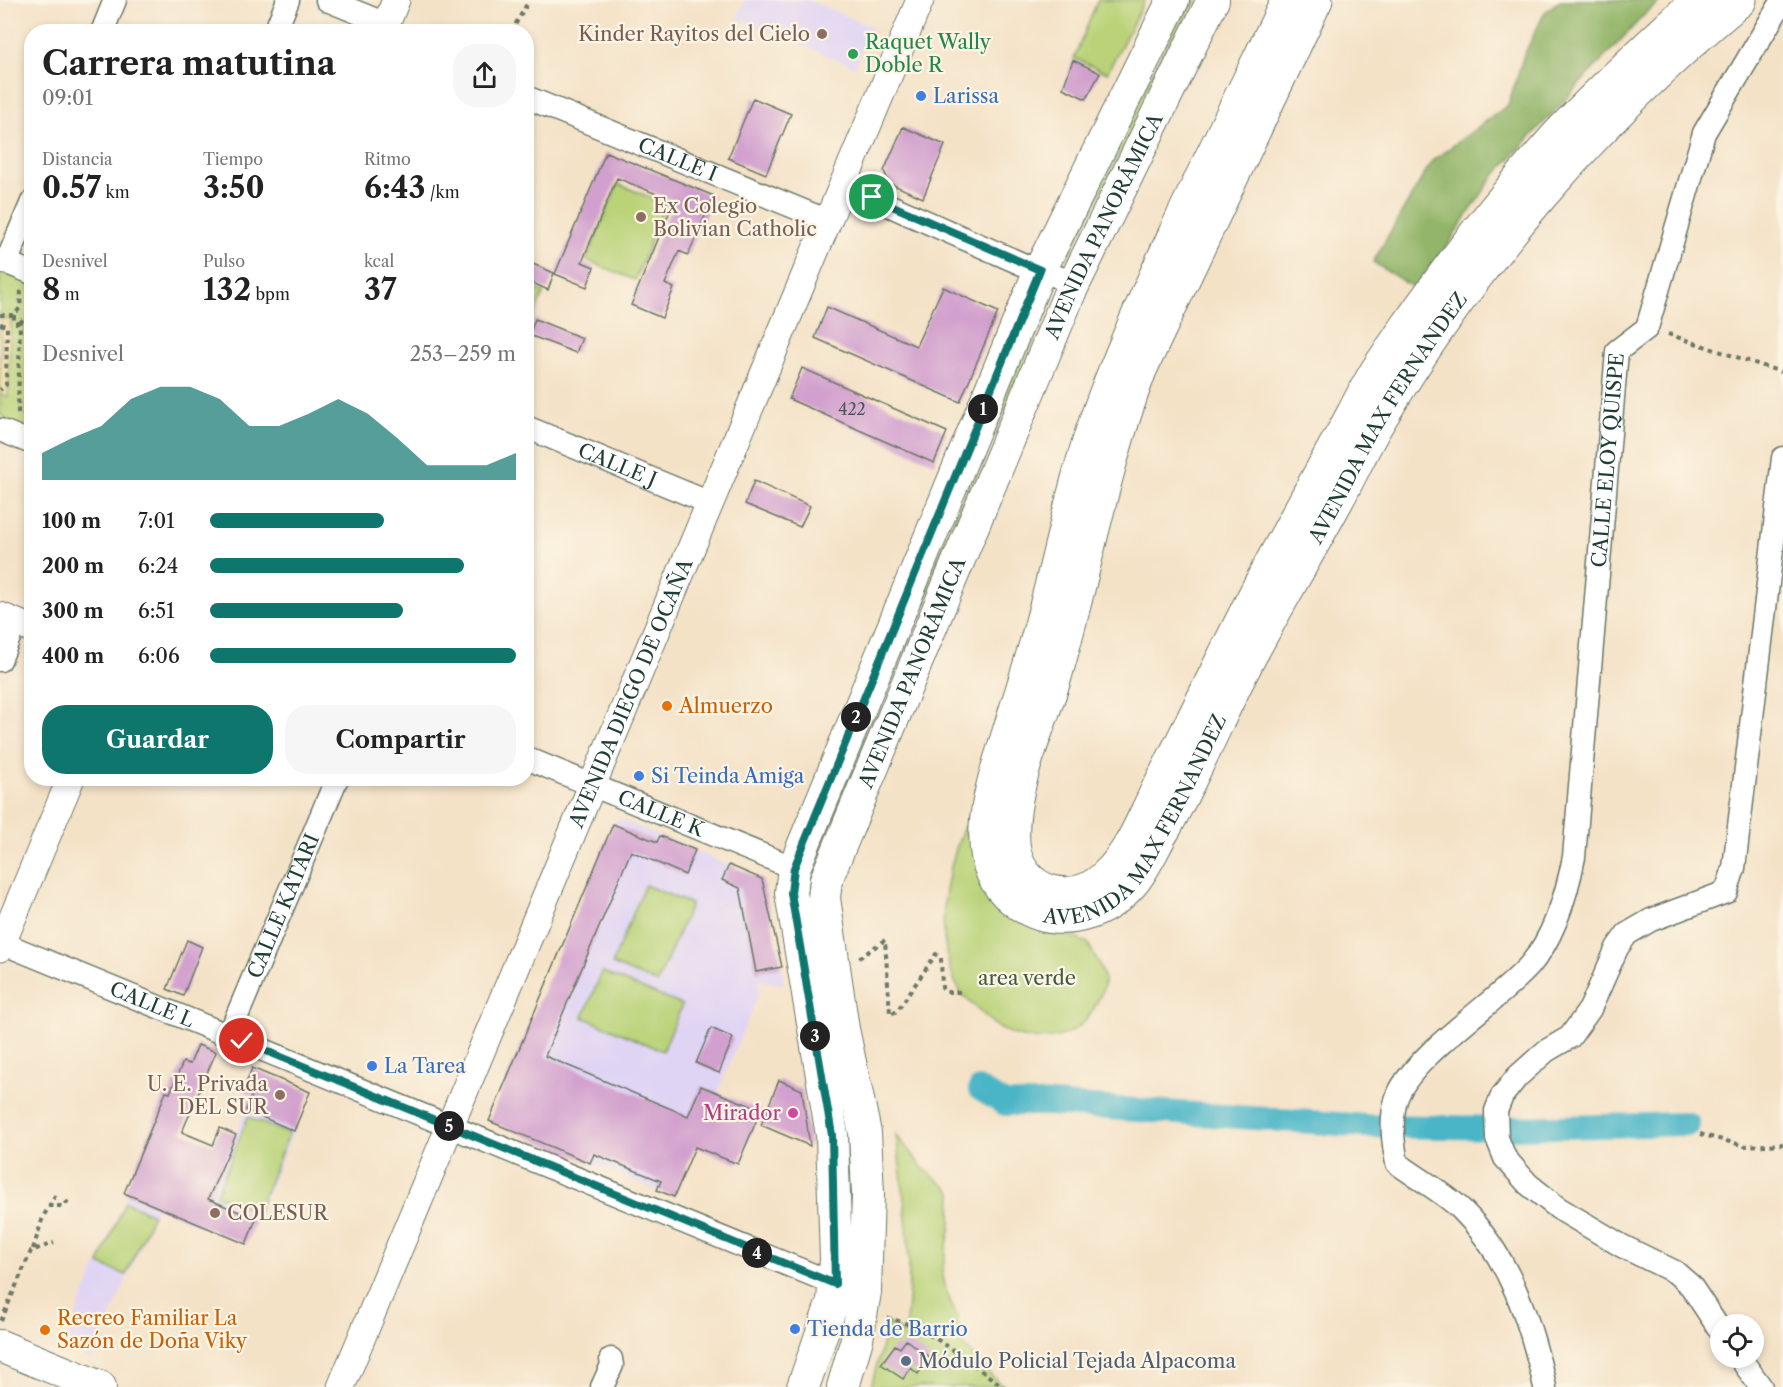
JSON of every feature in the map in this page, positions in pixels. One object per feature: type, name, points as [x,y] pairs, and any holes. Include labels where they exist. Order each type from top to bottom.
[{"type":"main road","name":"AVENIDA PANORÁMICA","points":[[807,1378],[833,1301],[835,1284],[832,1135],[791,893],[794,868],[1040,270],[1173,0]]},
{"type":"main road","name":"AVENIDA PANORÁMICA","points":[[844,1386],[873,1305],[865,1133],[840,1008],[824,898],[826,880],[1075,283],[1213,0]]},
{"type":"main road","name":"AVENIDA MAX FERNANDEZ","points":[[1288,0],[1176,235],[1115,402],[1107,470],[1054,677],[1014,814],[1013,847],[1026,877],[1036,886],[1063,894],[1078,893],[1092,887],[1107,876],[1188,756],[1241,620],[1380,366],[1414,342],[1491,258],[1617,112],[1680,50],[1740,0]]},
{"type":"main road","name":"AVENIDA MAX FERNANDEZ","points":[[1115,402],[1140,370],[1316,0]]},
{"type":"main road","name":"AVENIDA MAX FERNANDEZ","points":[[1414,342],[1494,210],[1560,134],[1698,0]]},
{"type":"main road","points":[[794,868],[826,880]]},
{"type":"main road","points":[[835,1284],[873,1305]]},
{"type":"main road","points":[[0,1346],[100,1387]]},
{"type":"street","points":[[106,24],[116,0]]},
{"type":"street","points":[[278,24],[288,0]]},
{"type":"street","points":[[327,0],[376,24]]},
{"type":"street","points":[[386,24],[396,0]]},
{"type":"street","name":"AVENIDA DIEGO DE OCAÑA","points":[[340,1387],[920,0]]},
{"type":"street","points":[[1647,328],[1704,133],[1783,0]]},
{"type":"street","name":"CALLE I","points":[[534,100],[828,221]]},
{"type":"street","points":[[843,185],[1075,283]]},
{"type":"street","points":[[24,218],[3,261],[24,281]]},
{"type":"street","name":"CALLE ELOY QUISPE","points":[[1545,1387],[1534,1335],[1512,1283],[1490,1242],[1460,1208],[1397,1163],[1393,1145],[1392,1117],[1396,1098],[1425,1058],[1530,965],[1549,936],[1569,884],[1574,857],[1617,351],[1647,328]]},
{"type":"street","points":[[0,430],[24,440]]},
{"type":"street","name":"CALLE J","points":[[534,430],[710,503]]},
{"type":"street","points":[[1710,1315],[1690,1286],[1674,1272],[1622,1246],[1558,1208],[1528,1184],[1504,1158],[1497,1138],[1496,1111],[1502,1096],[1517,1077],[1546,1051],[1570,1036],[1590,1009],[1617,948],[1627,934],[1651,920],[1726,892],[1734,868],[1783,458]]},
{"type":"street","points":[[0,660],[16,622]]},
{"type":"street","name":"CALLE K","points":[[534,761],[794,868]]},
{"type":"street","points":[[1,945],[68,786]]},
{"type":"street","name":"CALLE KATARI","points":[[229,1035],[334,786]]},
{"type":"street","name":"CALLE L","points":[[1,945],[229,1035],[835,1284]]},
{"type":"street","points":[[602,1387],[612,1365],[611,1359]]},
{"type":"street","points":[[1747,1368],[1761,1387]]},
{"type":"street","points":[[807,1378],[844,1386]]},
{"type":"path","points":[[516,24],[527,4]]},
{"type":"path","points":[[20,323],[14,323],[14,315],[20,308],[24,291]]},
{"type":"path","points":[[0,315],[14,315]]},
{"type":"path","points":[[18,413],[20,323],[24,318]]},
{"type":"path","points":[[0,324],[7,326],[8,348],[6,385],[0,390]]},
{"type":"path","points":[[1647,328],[1781,372]]},
{"type":"path","points":[[858,959],[885,940],[890,1014],[897,1011],[936,954],[941,958],[942,988],[946,992],[961,992]]},
{"type":"path","points":[[1700,1134],[1745,1146],[1783,1144]]},
{"type":"path","points":[[0,1322],[33,1249],[48,1206],[56,1194]]},
{"type":"path","points":[[48,1206],[63,1206],[69,1201]]},
{"type":"path","points":[[33,1249],[54,1243]]},
{"type":"path","points":[[873,1305],[900,1322],[949,1347],[1004,1387]]},
{"type":"shaded area","name":"Kinder Rayitos del Cielo","points":[[745,0],[808,0],[872,27],[855,67],[737,18]]},
{"type":"shaded area","points":[[619,819],[763,880],[782,967],[784,985],[758,980],[759,993],[674,1197],[492,1122],[491,1117],[613,824]]},
{"type":"shaded area","name":"COLESUR","points":[[262,1072],[310,1092],[246,1244],[157,1208],[92,1360],[62,1347],[127,1195],[155,1206],[173,1163],[216,1181]]},
{"type":"green space","points":[[1098,0],[1145,0],[1107,73],[1074,58]]},
{"type":"green space","points":[[1189,0],[1196,0],[1068,258],[1064,259],[1062,255]]},
{"type":"green space","points":[[1560,0],[1661,0],[1644,15],[1493,177],[1417,290],[1373,262],[1432,161],[1508,105],[1524,55],[1545,12]]},
{"type":"green space","points":[[618,184],[666,204],[635,280],[586,260]]},
{"type":"green space","points":[[0,271],[24,281],[24,431],[8,424],[6,418],[0,415]]},
{"type":"green space","points":[[534,288],[544,292],[534,316]]},
{"type":"green space","points":[[1050,292],[1053,295],[820,854],[816,855],[1047,293]]},
{"type":"green space","name":"area verde","points":[[968,817],[986,827],[1051,929],[1088,943],[1101,968],[1104,979],[1102,993],[1087,1018],[1066,1034],[1041,1039],[1028,1038],[1001,1029],[968,1000],[956,984],[949,963],[943,921],[953,857]]},
{"type":"green space","points":[[645,885],[691,904],[657,983],[612,964]]},
{"type":"green space","points":[[602,972],[682,1005],[663,1051],[583,1017]]},
{"type":"green space","points":[[248,1117],[289,1134],[257,1212],[216,1195]]},
{"type":"green space","points":[[896,1135],[922,1167],[952,1192],[951,1225],[942,1271],[947,1295],[958,1318],[959,1342],[1004,1387],[871,1387],[888,1323],[904,1333],[907,1310],[909,1260]]},
{"type":"green space","points":[[125,1202],[153,1214],[126,1275],[99,1264]]},
{"type":"sand","points":[[0,318],[11,319],[8,397],[0,394]]},
{"type":"building","points":[[1073,60],[1100,73],[1086,99],[1063,88]]},
{"type":"building","points":[[753,98],[791,114],[766,174],[728,158]]},
{"type":"building","points":[[903,127],[945,145],[923,198],[889,183],[884,171]]},
{"type":"building","points":[[606,152],[714,196],[688,255],[679,251],[665,284],[674,288],[662,318],[631,305],[674,201],[617,178],[582,262],[594,267],[587,287],[555,274]]},
{"type":"building","points":[[534,264],[554,273],[548,290],[534,284]]},
{"type":"building","points":[[943,287],[998,312],[960,402],[815,338],[827,307],[916,346]]},
{"type":"building","points":[[535,319],[582,338],[576,353],[534,337]]},
{"type":"building","points":[[802,368],[947,432],[934,463],[789,399]]},
{"type":"building","points":[[754,481],[810,506],[800,527],[745,504]]},
{"type":"building","points":[[613,824],[657,842],[660,836],[695,850],[685,875],[631,851],[545,1056],[688,1116],[701,1086],[761,1110],[738,1164],[695,1147],[674,1197],[657,1190],[661,1181],[594,1154],[590,1163],[489,1121]]},
{"type":"building","points":[[729,865],[762,879],[782,967],[756,972],[740,888],[722,880]]},
{"type":"building","points":[[187,940],[202,947],[183,996],[167,989]]},
{"type":"building","points":[[711,1028],[733,1038],[719,1073],[696,1063]]},
{"type":"building","points":[[198,1045],[216,1052],[182,1132],[213,1145],[220,1128],[236,1135],[208,1199],[256,1219],[246,1244],[124,1193],[166,1092],[170,1093],[183,1062],[190,1064]]},
{"type":"building","points":[[252,1068],[310,1092],[294,1131],[246,1110],[252,1095],[243,1091]]},
{"type":"building","points":[[779,1080],[802,1090],[810,1146],[761,1125]]},
{"type":"building","name":"Módulo Policial Tejada Alpacoma","points":[[906,1340],[930,1358],[918,1374],[911,1368],[903,1379],[881,1364],[895,1345],[900,1348]]},
{"type":"waterway","points":[[980,1089],[1005,1104],[1050,1104],[1367,1126],[1512,1128],[1688,1124]]},
{"type":"place","name":"Kinder Rayitos del Cielo","points":[[822,34]]},
{"type":"place","name":"Raquet Wally Doble R","points":[[853,54]]},
{"type":"place","name":"Larissa","points":[[921,96]]},
{"type":"place","name":"Ex Colegio Bolivian Catholic","points":[[641,217]]},
{"type":"place","name":"Almuerzo","points":[[667,706]]},
{"type":"place","name":"Si Teinda Amiga","points":[[639,776]]},
{"type":"place","name":"La Tarea","points":[[372,1066]]},
{"type":"place","name":"U. E. Privada DEL SUR","points":[[280,1095]]},
{"type":"place","name":"Mirador","points":[[793,1113]]},
{"type":"place","name":"COLESUR","points":[[215,1213]]},
{"type":"place","name":"Tienda de Barrio","points":[[795,1329]]},
{"type":"place","name":"Recreo Familiar La Sazón de Doña Viky","points":[[45,1330]]},
{"type":"place","name":"Módulo Policial Tejada Alpacoma","points":[[906,1361]]},
{"type":"route","points":[[242,1041],[835,1284],[832,1135],[791,893],[794,868],[1040,270],[872,197]]}]
